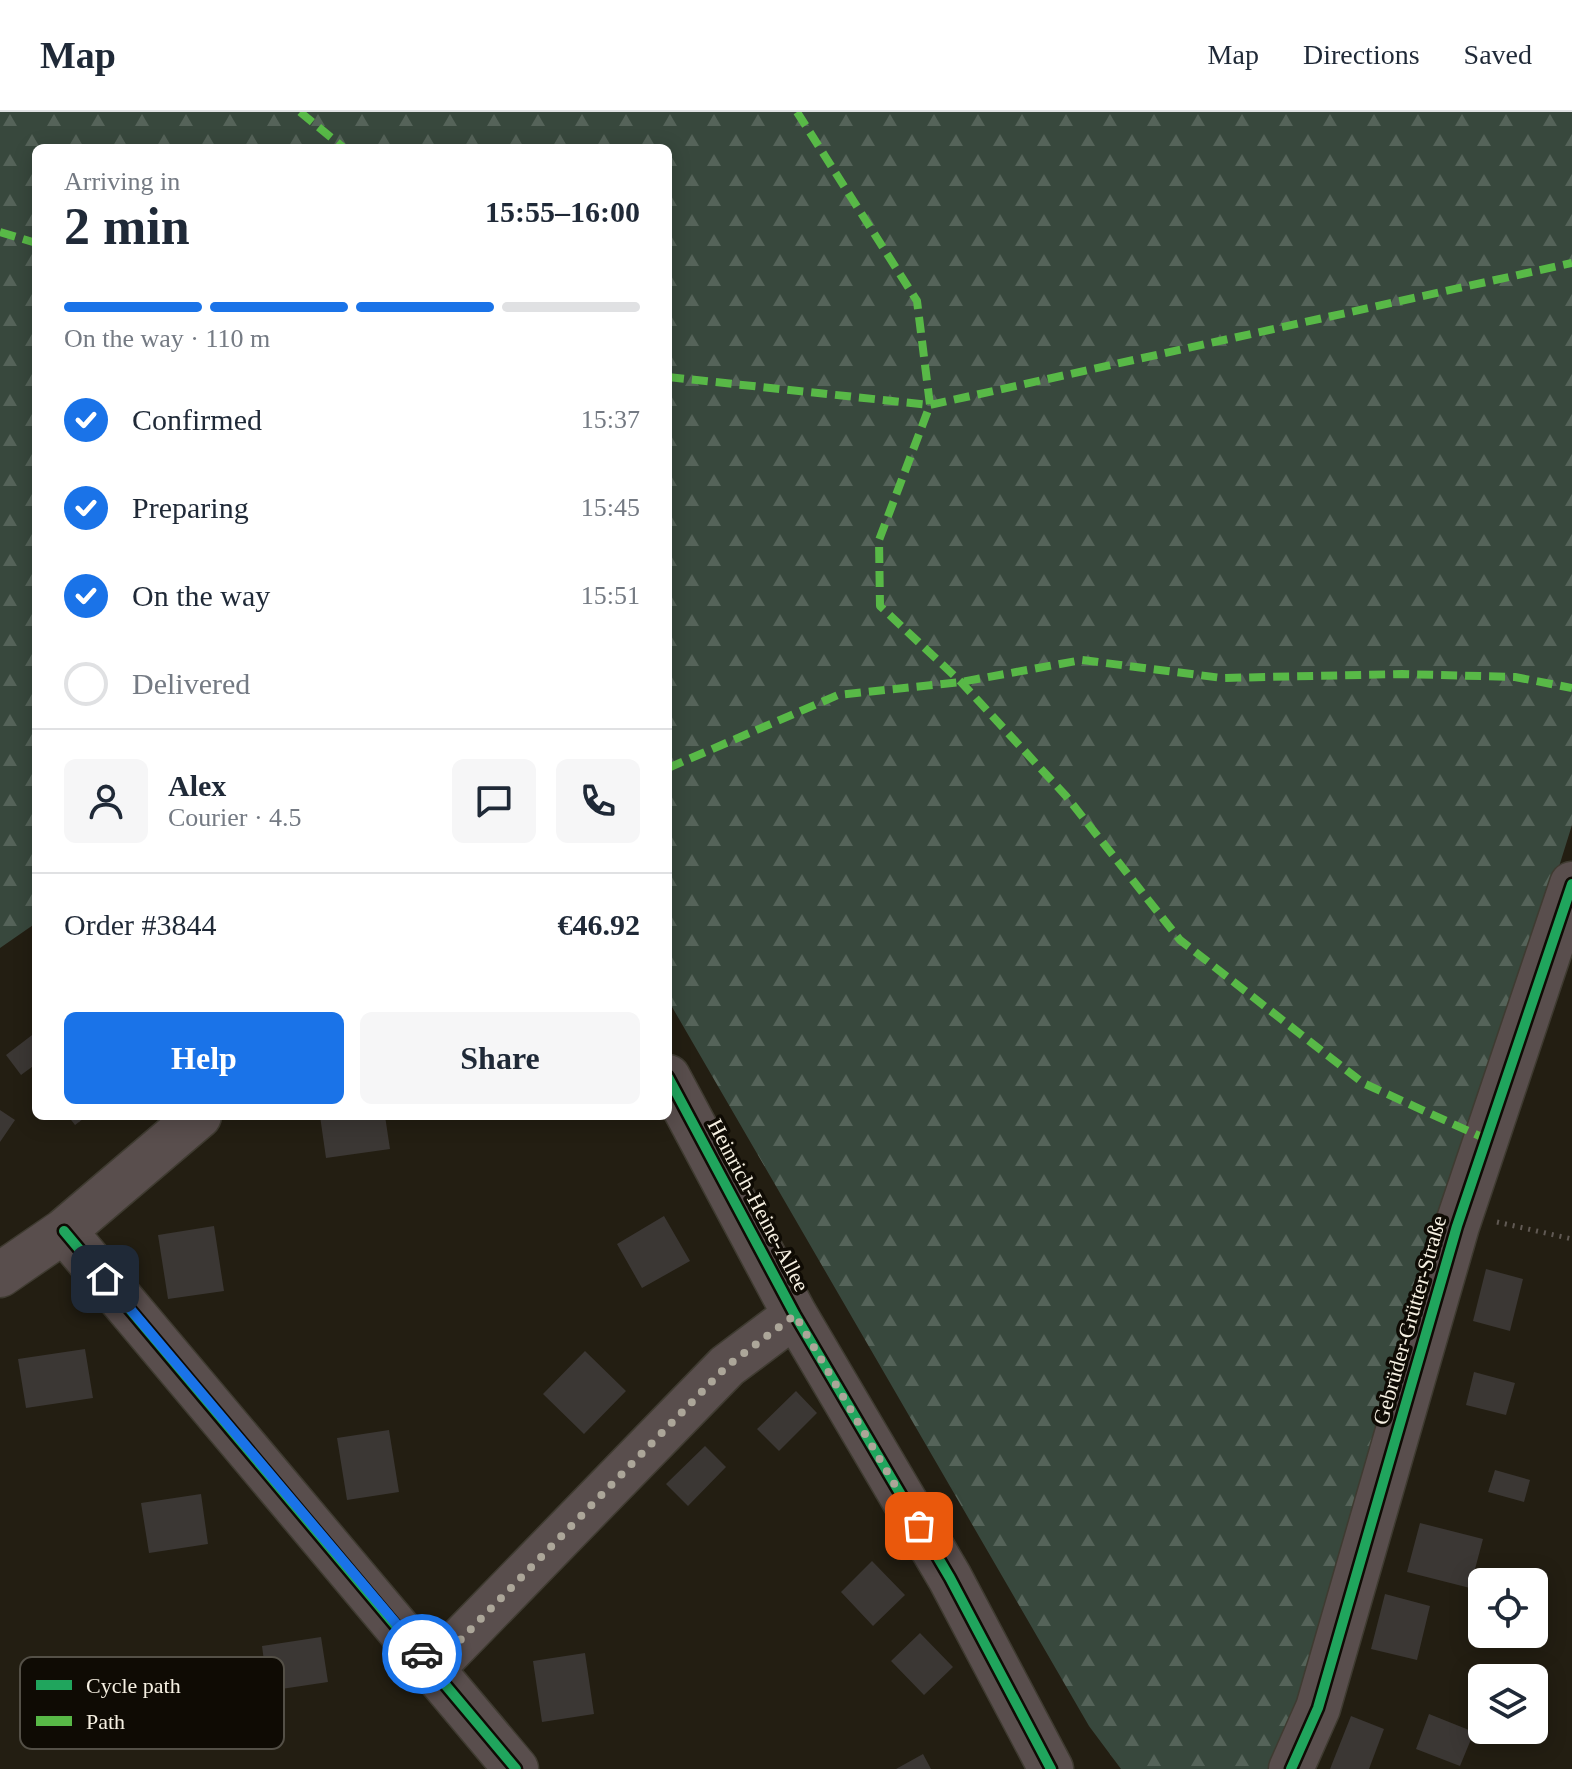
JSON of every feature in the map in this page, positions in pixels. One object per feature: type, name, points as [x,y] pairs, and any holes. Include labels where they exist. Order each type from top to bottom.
[{"type":"street","name":"Gebrüder-Grütter-Straße","points":[[1291,1769],[1318,1708],[1461,1214],[1572,884]]},
{"type":"street","name":"Heinrich-Heine-Allee","points":[[672,1084],[795,1315],[950,1578],[1051,1769]]},
{"type":"street","points":[[0,1275],[64,1231],[194,1120]]},
{"type":"street","points":[[64,1231],[516,1769]]},
{"type":"street","points":[[433,1668],[727,1366],[795,1315]]},
{"type":"path","points":[[1461,1214],[1572,1239]]},
{"type":"green space","points":[[0,112],[1572,112],[1572,825],[1277,1769],[1121,1769],[1089,1726],[672,1007],[672,144],[32,144],[32,926],[0,948]]},
{"type":"building","points":[[32,1035],[32,1067],[21,1075],[6,1055]]},
{"type":"building","points":[[0,1110],[15,1120],[0,1142]]},
{"type":"building","points":[[321,1120],[386,1120],[390,1149],[326,1158]]},
{"type":"building","points":[[664,1216],[690,1261],[642,1288],[617,1244]]},
{"type":"building","points":[[214,1226],[224,1291],[168,1299],[158,1235]]},
{"type":"building","points":[[1486,1269],[1523,1279],[1510,1331],[1473,1321]]},
{"type":"building","points":[[85,1349],[93,1398],[26,1408],[18,1359]]},
{"type":"building","points":[[585,1351],[626,1391],[584,1434],[543,1394]]},
{"type":"building","points":[[1474,1372],[1515,1383],[1506,1415],[1466,1405]]},
{"type":"building","points":[[796,1391],[817,1413],[779,1451],[757,1429]]},
{"type":"building","points":[[389,1430],[399,1492],[347,1500],[337,1438]]},
{"type":"building","points":[[705,1446],[726,1467],[688,1506],[666,1484]]},
{"type":"building","points":[[1495,1470],[1530,1480],[1524,1502],[1488,1492]]},
{"type":"building","points":[[201,1494],[208,1544],[149,1553],[141,1503]]},
{"type":"building","points":[[1420,1523],[1483,1539],[1475,1568],[1468,1568],[1468,1587],[1407,1572]]},
{"type":"building","points":[[872,1561],[905,1595],[873,1626],[841,1592]]},
{"type":"building","points":[[1385,1594],[1430,1606],[1417,1660],[1371,1649]]},
{"type":"building","points":[[920,1633],[953,1667],[924,1695],[891,1661]]},
{"type":"building","points":[[321,1637],[328,1682],[284,1689],[284,1657],[263,1657],[262,1646]]},
{"type":"building","points":[[585,1653],[594,1714],[542,1722],[533,1661]]},
{"type":"building","points":[[1429,1714],[1468,1730],[1469,1744],[1460,1766],[1416,1749]]},
{"type":"building","points":[[1351,1716],[1384,1729],[1369,1769],[1330,1769]]},
{"type":"building","points":[[923,1754],[931,1769],[896,1769]]},
{"type":"marked path","points":[[300,112],[339,144]]},
{"type":"marked path","points":[[797,112],[917,301],[930,405],[879,540],[880,606],[961,682],[1066,796],[1180,940],[1363,1083],[1486,1139]]},
{"type":"marked path","points":[[0,232],[32,242]]},
{"type":"marked path","points":[[672,377],[930,405],[1572,263]]},
{"type":"marked path","points":[[672,766],[838,695],[961,682],[1082,660],[1222,678],[1402,674],[1515,677],[1572,688]]},
{"type":"cycle path","points":[[1291,1769],[1318,1708],[1457,1226],[1572,884]]},
{"type":"cycle path","points":[[672,1084],[795,1315],[950,1578],[1051,1769]]},
{"type":"cycle path","points":[[64,1231],[516,1769]]},
{"type":"way so far","points":[[422,1654],[433,1668],[727,1366],[795,1315],[919,1526]]},
{"type":"route","points":[[105,1279],[422,1654]]}]
